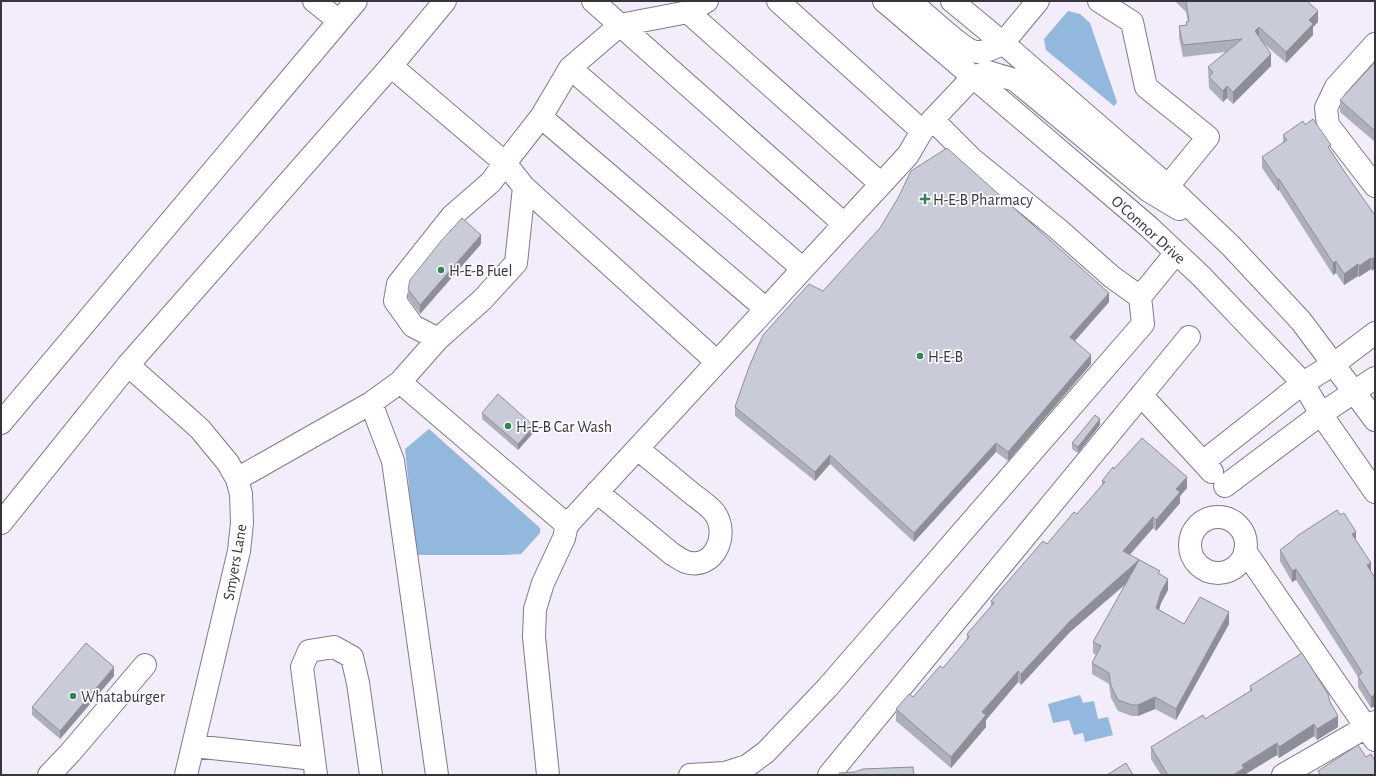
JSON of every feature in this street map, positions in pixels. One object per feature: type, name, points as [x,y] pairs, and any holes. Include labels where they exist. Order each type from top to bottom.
[{"type":"main road","points":[[314,1],[339,21]]},
{"type":"main road","points":[[1,423],[356,1]]},
{"type":"main road","points":[[1,523],[128,365],[391,66],[445,1]]},
{"type":"main road","points":[[593,1],[844,224]]},
{"type":"main road","points":[[438,339],[413,326],[395,301],[398,284],[452,216],[491,182],[541,117],[570,68],[620,25],[688,12],[707,1]]},
{"type":"main road","points":[[778,1],[928,126],[972,158],[1059,230],[1112,277],[1140,297]]},
{"type":"main road","name":"O'Connor Drive","points":[[884,1],[1149,227],[1176,253],[1303,383],[1321,414],[1375,492]]},
{"type":"main road","points":[[910,1],[964,46],[976,52],[990,50],[1004,43],[1028,4]]},
{"type":"main road","points":[[952,1],[1004,43],[1168,186],[1216,231],[1301,321],[1375,420]]},
{"type":"main road","points":[[1099,1],[1132,22],[1146,87],[1208,137],[1168,186]]},
{"type":"main road","points":[[688,12],[881,184]]},
{"type":"main road","points":[[1372,174],[1328,125],[1326,108],[1336,87],[1375,44]]},
{"type":"main road","points":[[391,66],[505,164],[524,187],[717,362]]},
{"type":"main road","points":[[570,68],[803,269]]},
{"type":"main road","points":[[548,775],[534,637],[535,609],[543,583],[564,538],[567,525],[908,155],[928,126],[973,77],[988,72],[1015,80],[1149,191],[1216,231]]},
{"type":"main road","points":[[541,117],[766,309]]},
{"type":"main road","points":[[237,479],[371,403],[400,382],[438,339],[482,300],[516,263],[524,187]]},
{"type":"main road","points":[[690,775],[725,773],[747,766],[766,752],[827,688],[1143,324],[1140,297],[1176,253]]},
{"type":"main road","points":[[1203,462],[1303,383],[1334,364],[1375,333]]},
{"type":"main road","points":[[829,775],[1189,337]]},
{"type":"main road","name":"Smyers Lane","points":[[128,365],[200,429],[228,463],[237,479],[240,494],[242,523],[238,551],[186,775]]},
{"type":"main road","points":[[1221,518],[1225,486],[1321,414],[1375,378]]},
{"type":"main road","points":[[400,382],[567,525]]},
{"type":"main road","points":[[1141,395],[1225,486]]},
{"type":"main road","points":[[371,403],[393,461],[437,775]]},
{"type":"main road","points":[[597,492],[672,554],[686,562],[706,560],[715,551],[721,540],[722,530],[713,511],[638,449]]},
{"type":"main road","points":[[1212,518],[1221,518],[1230,520],[1238,526],[1243,533],[1245,551],[1242,560],[1236,567],[1228,571],[1218,573],[1210,572],[1201,568],[1194,561],[1190,553],[1191,535],[1196,527],[1212,518]]},
{"type":"main road","points":[[1245,551],[1372,729],[1286,774]]},
{"type":"main road","points":[[193,746],[314,767],[302,667],[309,651],[334,647],[352,657],[358,683],[372,775]]},
{"type":"main road","points":[[49,775],[70,753],[145,665]]},
{"type":"water","points":[[1068,11],[1080,14],[1090,23],[1117,102],[1114,106],[1046,50],[1044,39]]},
{"type":"water","points":[[429,429],[540,528],[540,533],[521,554],[416,555],[405,449]]},
{"type":"water","points":[[1080,695],[1083,703],[1094,701],[1098,719],[1108,717],[1113,735],[1085,742],[1083,733],[1074,735],[1069,720],[1053,723],[1048,704]]},
{"type":"building","points":[[1186,1],[1307,1],[1318,11],[1309,20],[1313,24],[1286,52],[1259,27],[1255,31],[1271,54],[1233,92],[1227,86],[1223,91],[1209,77],[1213,72],[1208,67],[1242,39],[1183,45],[1179,26],[1187,25],[1186,22],[1189,21]]},
{"type":"building","points":[[1375,62],[1375,131],[1340,100]]},
{"type":"building","points":[[1313,119],[1331,145],[1328,147],[1374,214],[1375,213],[1375,257],[1359,266],[1358,264],[1344,274],[1336,261],[1333,263],[1279,179],[1278,180],[1262,157],[1287,140],[1283,135],[1303,121],[1305,125]]},
{"type":"building","name":"H-E-B","points":[[947,148],[1109,293],[1070,337],[1091,355],[1008,452],[996,443],[914,533],[830,455],[815,472],[735,407],[749,367],[763,335],[809,284],[823,291],[880,228],[898,198],[911,171]]},
{"type":"building","name":"H-E-B Fuel","points":[[462,218],[481,235],[420,305],[408,289],[410,280],[441,241]]},
{"type":"building","name":"H-E-B Car Wash","points":[[498,394],[534,426],[518,444],[482,413]]},
{"type":"building","points":[[1095,415],[1100,419],[1078,447],[1072,443]]},
{"type":"building","points":[[1142,438],[1187,477],[1176,489],[1180,492],[1156,520],[1153,517],[1123,551],[1160,571],[1158,573],[1168,579],[1161,592],[1156,608],[1184,624],[1200,597],[1229,612],[1176,709],[1155,697],[1138,705],[1132,705],[1118,700],[1111,686],[1109,673],[1092,663],[1101,646],[1093,642],[1139,560],[1070,621],[1021,674],[1018,671],[982,712],[986,715],[951,757],[896,709],[909,694],[913,697],[940,666],[943,668],[969,637],[967,634],[994,603],[991,601],[1043,541],[1047,544],[1074,512],[1077,514],[1105,482],[1102,481],[1113,467],[1114,469]]},
{"type":"building","points":[[1337,510],[1340,515],[1344,513],[1356,532],[1352,534],[1371,563],[1367,565],[1375,578],[1375,694],[1371,697],[1358,676],[1362,673],[1360,669],[1296,569],[1292,571],[1280,550],[1297,536]]},
{"type":"building","name":"Whataburger","points":[[86,643],[114,667],[60,731],[32,707]]},
{"type":"building","points":[[1302,653],[1328,694],[1330,702],[1338,716],[1317,729],[1314,724],[1279,747],[1277,743],[1242,765],[1244,768],[1233,775],[1168,775],[1151,747],[1203,715],[1205,719],[1252,690],[1250,686]]},
{"type":"building","points":[[1358,745],[1366,757],[1371,754],[1375,761],[1375,775],[1320,775],[1318,771]]},
{"type":"building","points":[[1126,763],[1133,775],[1107,775]]},
{"type":"building","points":[[913,767],[914,775],[840,775],[839,773],[855,772],[863,769]]},
{"type":"place","name":"H-E-B Pharmacy","points":[[925,199]]},
{"type":"place","name":"H-E-B Fuel","points":[[441,270]]},
{"type":"place","name":"H-E-B","points":[[920,356]]},
{"type":"place","name":"H-E-B Car Wash","points":[[508,426]]},
{"type":"place","name":"Whataburger","points":[[73,696]]}]
